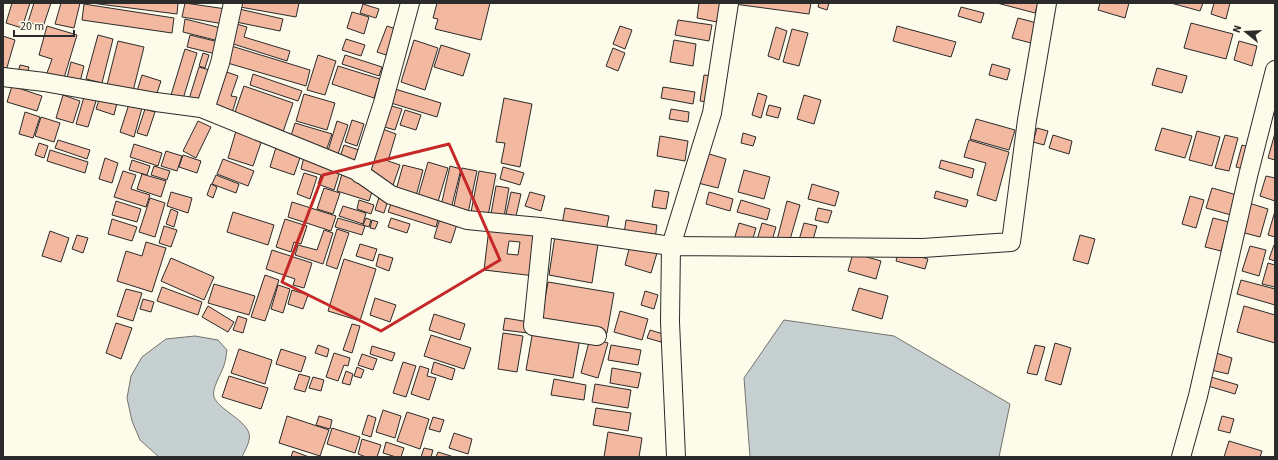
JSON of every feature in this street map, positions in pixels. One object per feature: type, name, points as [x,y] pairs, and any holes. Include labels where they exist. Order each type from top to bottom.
[{"type":"street","points":[[205,110],[220,63],[233,3]]},
{"type":"street","points":[[360,174],[383,103],[410,3]]},
{"type":"street","points":[[676,457],[670,322],[671,246],[712,113],[729,3]]},
{"type":"street","points":[[3,77],[44,82],[205,110],[360,174],[390,196],[467,220],[543,228],[671,246],[923,248],[1011,242],[1027,120],[1047,3]]},
{"type":"street","points":[[1180,457],[1198,396],[1248,176],[1275,70]]},
{"type":"street","points":[[543,228],[533,326],[597,336]]},
{"type":"highlighted area","points":[[449,144],[500,260],[381,331],[282,282],[323,175]]},
{"type":"shaded area","points":[[784,320],[894,336],[1010,404],[999,457],[750,457],[744,378]]},
{"type":"shaded area","points":[[195,336],[218,340],[227,350],[225,363],[215,385],[213,394],[217,402],[246,428],[249,434],[247,447],[242,457],[159,457],[140,440],[132,421],[127,398],[131,376],[142,357],[166,339]]},
{"type":"building","points":[[12,3],[30,3],[22,28],[6,23]]},
{"type":"building","points":[[34,3],[51,3],[43,27],[28,22]]},
{"type":"building","points":[[61,3],[80,3],[74,28],[55,24]]},
{"type":"building","points":[[91,3],[178,3],[177,14]]},
{"type":"building","points":[[185,3],[226,9],[224,24],[182,17]]},
{"type":"building","points":[[240,3],[299,3],[296,17],[240,7]]},
{"type":"building","points":[[437,3],[490,3],[481,40],[435,29],[438,19],[433,18]]},
{"type":"building","points":[[699,3],[720,3],[717,22],[697,18]]},
{"type":"building","points":[[734,3],[811,3],[809,14]]},
{"type":"building","points":[[819,3],[829,3],[827,10],[818,7]]},
{"type":"building","points":[[997,3],[1038,3],[1035,13]]},
{"type":"building","points":[[1100,3],[1129,3],[1125,18],[1098,10]]},
{"type":"building","points":[[1171,3],[1203,3],[1200,11]]},
{"type":"building","points":[[1214,3],[1230,3],[1226,19],[1211,14]]},
{"type":"building","points":[[84,4],[174,18],[172,33],[82,20]]},
{"type":"building","points":[[363,4],[379,9],[376,18],[360,13]]},
{"type":"building","points":[[961,7],[984,13],[981,23],[958,16]]},
{"type":"building","points":[[239,9],[283,19],[280,31],[236,22]]},
{"type":"building","points":[[352,12],[369,17],[364,34],[347,28]]},
{"type":"building","points":[[1018,18],[1037,23],[1031,43],[1012,38]]},
{"type":"building","points":[[185,19],[225,29],[223,42],[183,32]]},
{"type":"building","points":[[678,20],[712,25],[709,41],[675,35]]},
{"type":"building","points":[[233,23],[247,27],[244,37],[290,51],[287,61],[227,42]]},
{"type":"building","points":[[1191,23],[1233,34],[1226,59],[1184,48]]},
{"type":"building","points":[[47,26],[77,35],[64,78],[47,73],[52,59],[39,55]]},
{"type":"building","points":[[387,26],[396,29],[386,55],[377,52]]},
{"type":"building","points":[[620,26],[632,30],[625,49],[613,44]]},
{"type":"building","points":[[897,26],[956,42],[951,57],[893,41]]},
{"type":"building","points":[[776,27],[787,31],[779,60],[768,56]]},
{"type":"building","points":[[792,29],[808,33],[799,66],[783,62]]},
{"type":"building","points":[[98,35],[113,39],[102,83],[86,79]]},
{"type":"building","points":[[190,35],[223,43],[220,55],[187,47]]},
{"type":"building","points":[[3,36],[15,40],[6,71],[3,70]]},
{"type":"building","points":[[346,39],[365,45],[361,56],[342,50]]},
{"type":"building","points":[[414,40],[438,48],[425,90],[401,82]]},
{"type":"building","points":[[674,40],[696,44],[693,66],[670,62]]},
{"type":"building","points":[[118,41],[144,47],[133,91],[107,85]]},
{"type":"building","points":[[1239,41],[1257,46],[1252,66],[1234,60]]},
{"type":"building","points":[[228,45],[310,70],[306,86],[224,62]]},
{"type":"building","points":[[441,45],[470,54],[463,76],[434,67]]},
{"type":"building","points":[[613,48],[625,53],[618,71],[606,66]]},
{"type":"building","points":[[185,49],[197,53],[183,99],[171,95]]},
{"type":"building","points":[[203,53],[209,55],[205,68],[199,66]]},
{"type":"building","points":[[318,55],[336,61],[325,95],[307,90]]},
{"type":"building","points":[[345,55],[382,67],[379,76],[342,64]]},
{"type":"building","points":[[71,62],[84,66],[80,82],[67,78]]},
{"type":"building","points":[[992,64],[1010,69],[1007,80],[989,75]]},
{"type":"building","points":[[20,65],[29,67],[26,78],[17,75]]},
{"type":"building","points":[[338,66],[380,79],[374,98],[332,84]]},
{"type":"building","points":[[199,67],[213,71],[203,104],[189,99]]},
{"type":"building","points":[[1157,68],[1187,76],[1182,93],[1152,85]]},
{"type":"building","points":[[224,71],[238,76],[231,96],[237,97],[232,113],[212,106]]},
{"type":"building","points":[[253,74],[302,91],[298,101],[250,85]]},
{"type":"building","points":[[142,75],[161,81],[156,96],[137,91]]},
{"type":"building","points":[[704,75],[712,76],[708,102],[700,101]]},
{"type":"building","points":[[12,86],[42,96],[37,111],[7,102]]},
{"type":"building","points":[[244,86],[293,103],[283,132],[234,115]]},
{"type":"building","points":[[663,87],[695,92],[693,104],[661,98]]},
{"type":"building","points":[[395,89],[441,103],[437,117],[391,103]]},
{"type":"building","points":[[758,93],[767,96],[761,118],[752,115]]},
{"type":"building","points":[[304,94],[335,103],[327,130],[296,121]]},
{"type":"building","points":[[63,95],[80,101],[73,123],[56,118]]},
{"type":"building","points":[[804,95],[821,100],[814,124],[797,119]]},
{"type":"building","points":[[84,97],[96,101],[88,127],[76,124]]},
{"type":"building","points":[[100,97],[117,103],[114,115],[96,109]]},
{"type":"building","points":[[504,98],[532,104],[520,167],[501,163],[505,143],[496,142]]},
{"type":"building","points":[[129,104],[142,108],[134,137],[120,132]]},
{"type":"building","points":[[388,105],[402,109],[395,130],[381,126]]},
{"type":"building","points":[[769,105],[781,108],[778,118],[766,115]]},
{"type":"building","points":[[145,109],[155,112],[147,136],[137,133]]},
{"type":"building","points":[[671,109],[689,112],[688,122],[669,119]]},
{"type":"building","points":[[405,110],[421,115],[416,130],[400,125]]},
{"type":"building","points":[[25,112],[40,117],[33,138],[19,134]]},
{"type":"building","points":[[41,117],[60,123],[54,142],[35,136]]},
{"type":"building","points":[[976,119],[1015,130],[1009,150],[970,139]]},
{"type":"building","points":[[352,120],[364,124],[357,146],[345,142]]},
{"type":"building","points":[[198,121],[211,127],[196,158],[183,151]]},
{"type":"building","points":[[337,121],[348,125],[337,157],[327,154]]},
{"type":"building","points":[[295,123],[332,134],[326,151],[290,139]]},
{"type":"building","points":[[380,128],[396,134],[388,161],[400,165],[391,191],[365,176]]},
{"type":"building","points":[[1037,128],[1048,131],[1044,145],[1033,142]]},
{"type":"building","points":[[1162,128],[1192,136],[1185,158],[1155,150]]},
{"type":"building","points":[[236,131],[262,140],[253,166],[228,158]]},
{"type":"building","points":[[1197,131],[1220,137],[1212,166],[1189,160]]},
{"type":"building","points":[[743,133],[756,137],[753,146],[741,143]]},
{"type":"building","points":[[1275,133],[1275,160],[1268,158]]},
{"type":"building","points":[[1053,135],[1072,141],[1069,154],[1049,148]]},
{"type":"building","points":[[1225,135],[1238,138],[1229,171],[1215,168]]},
{"type":"building","points":[[660,136],[688,141],[685,161],[657,156]]},
{"type":"building","points":[[58,140],[90,150],[87,159],[55,148]]},
{"type":"building","points":[[969,140],[1009,152],[996,201],[977,195],[986,163],[964,157]]},
{"type":"building","points":[[39,143],[48,146],[44,158],[35,155]]},
{"type":"building","points":[[134,144],[162,153],[158,166],[130,157]]},
{"type":"building","points":[[277,144],[302,152],[294,175],[270,167]]},
{"type":"building","points":[[344,145],[365,152],[360,167],[339,160]]},
{"type":"building","points":[[1242,145],[1249,147],[1243,169],[1236,167]]},
{"type":"building","points":[[50,150],[88,162],[85,173],[47,161]]},
{"type":"building","points":[[166,151],[182,156],[177,171],[161,166]]},
{"type":"building","points":[[706,153],[726,159],[718,188],[698,183]]},
{"type":"building","points":[[183,155],[201,161],[197,173],[179,167]]},
{"type":"building","points":[[304,157],[341,168],[334,190],[318,184],[321,175],[301,169]]},
{"type":"building","points":[[105,158],[118,163],[112,183],[99,179]]},
{"type":"building","points":[[223,159],[254,171],[248,186],[217,174]]},
{"type":"building","points":[[132,160],[150,166],[147,175],[129,170]]},
{"type":"building","points":[[941,160],[974,169],[972,178],[939,168]]},
{"type":"building","points":[[428,162],[448,168],[437,205],[417,200]]},
{"type":"building","points":[[403,165],[423,170],[415,200],[395,194]]},
{"type":"building","points":[[154,166],[170,171],[167,180],[151,175]]},
{"type":"building","points":[[450,166],[461,169],[451,209],[441,206]]},
{"type":"building","points":[[503,167],[524,173],[520,185],[500,179]]},
{"type":"building","points":[[462,168],[477,171],[468,213],[453,210]]},
{"type":"building","points":[[744,170],[770,177],[764,199],[738,192]]},
{"type":"building","points":[[123,171],[136,175],[131,189],[150,195],[146,207],[114,197]]},
{"type":"building","points":[[479,171],[496,174],[488,216],[471,212]]},
{"type":"building","points":[[304,173],[317,177],[310,199],[297,194]]},
{"type":"building","points":[[142,174],[166,181],[161,197],[137,189]]},
{"type":"building","points":[[342,174],[374,185],[369,201],[337,191]]},
{"type":"building","points":[[216,175],[239,184],[236,193],[212,184]]},
{"type":"building","points":[[1266,176],[1275,178],[1275,201],[1260,196]]},
{"type":"building","points":[[211,184],[217,187],[213,198],[207,195]]},
{"type":"building","points":[[812,184],[839,192],[835,206],[808,199]]},
{"type":"building","points":[[496,186],[509,188],[504,217],[491,214]]},
{"type":"building","points":[[324,188],[340,193],[333,214],[317,209]]},
{"type":"building","points":[[1212,188],[1237,195],[1231,215],[1206,208]]},
{"type":"building","points":[[655,190],[669,192],[666,209],[652,207]]},
{"type":"building","points":[[936,191],[968,200],[966,207],[934,198]]},
{"type":"building","points":[[171,192],[192,198],[188,213],[167,206]]},
{"type":"building","points":[[511,192],[521,194],[516,216],[506,214]]},
{"type":"building","points":[[530,192],[545,196],[541,211],[525,206]]},
{"type":"building","points":[[709,192],[733,199],[730,211],[706,204]]},
{"type":"building","points":[[380,194],[389,197],[384,213],[375,210]]},
{"type":"building","points":[[1190,196],[1204,200],[1196,228],[1182,224]]},
{"type":"building","points":[[150,198],[165,203],[155,237],[139,232]]},
{"type":"building","points":[[359,200],[374,205],[371,214],[357,209]]},
{"type":"building","points":[[741,200],[770,209],[767,220],[737,212]]},
{"type":"building","points":[[116,201],[141,209],[137,222],[112,215]]},
{"type":"building","points":[[392,201],[439,216],[436,227],[388,212]]},
{"type":"building","points":[[787,201],[800,205],[789,243],[777,240]]},
{"type":"building","points":[[292,202],[336,216],[331,231],[288,217]]},
{"type":"building","points":[[1249,203],[1268,209],[1260,237],[1241,232]]},
{"type":"building","points":[[343,206],[366,213],[363,224],[339,216]]},
{"type":"building","points":[[565,208],[609,216],[606,231],[562,224]]},
{"type":"building","points":[[818,208],[832,211],[828,223],[815,220]]},
{"type":"building","points":[[171,209],[178,212],[174,227],[166,224]]},
{"type":"building","points":[[1275,211],[1275,237],[1268,235]]},
{"type":"building","points":[[233,212],[274,225],[268,245],[227,232]]},
{"type":"building","points":[[441,215],[458,221],[451,243],[434,238]]},
{"type":"building","points":[[338,218],[365,226],[362,235],[335,227]]},
{"type":"building","points":[[366,218],[371,220],[369,227],[363,225]]},
{"type":"building","points":[[391,218],[410,224],[407,233],[388,227]]},
{"type":"building","points":[[1213,218],[1229,222],[1221,251],[1205,247]]},
{"type":"building","points":[[112,219],[137,227],[132,241],[108,234]]},
{"type":"building","points":[[285,219],[307,226],[301,244],[294,242],[291,252],[276,247]]},
{"type":"building","points":[[372,220],[378,222],[375,229],[370,228]]},
{"type":"building","points":[[626,220],[657,225],[655,239],[624,234]]},
{"type":"building","points":[[739,223],[756,228],[751,245],[734,240]]},
{"type":"building","points":[[762,223],[776,227],[771,244],[757,240]]},
{"type":"building","points":[[804,223],[817,226],[812,243],[799,240]]},
{"type":"building","points":[[164,226],[177,230],[171,247],[159,243]]},
{"type":"building","points":[[489,228],[540,234],[535,276],[484,270]],"holes":[[[509,241],[520,242],[518,255],[507,254]]]},
{"type":"building","points":[[337,229],[349,233],[337,269],[326,265]]},
{"type":"building","points":[[324,230],[333,233],[323,264],[295,255],[298,245],[317,250]]},
{"type":"building","points":[[50,231],[69,238],[61,262],[42,256]]},
{"type":"building","points":[[77,235],[88,238],[83,253],[72,249]]},
{"type":"building","points":[[1080,235],[1095,239],[1088,264],[1073,260]]},
{"type":"building","points":[[555,236],[598,244],[592,283],[549,275]]},
{"type":"building","points":[[146,242],[166,248],[152,292],[117,281],[126,251],[142,256]]},
{"type":"building","points":[[360,244],[377,249],[373,261],[356,256]]},
{"type":"building","points":[[630,245],[657,253],[651,273],[625,265]]},
{"type":"building","points":[[1275,245],[1275,261],[1269,259]]},
{"type":"building","points":[[1250,246],[1266,250],[1259,276],[1242,271]]},
{"type":"building","points":[[272,250],[312,263],[304,288],[293,285],[295,279],[266,269]]},
{"type":"building","points":[[899,250],[928,259],[925,269],[896,261]]},
{"type":"building","points":[[853,253],[881,261],[876,279],[848,271]]},
{"type":"building","points":[[379,254],[393,258],[389,271],[376,266]]},
{"type":"building","points":[[171,258],[214,277],[204,300],[161,281]]},
{"type":"building","points":[[344,259],[376,269],[360,321],[328,311]]},
{"type":"building","points":[[1268,263],[1275,265],[1275,287],[1262,284]]},
{"type":"building","points":[[265,275],[279,280],[265,321],[251,317]]},
{"type":"building","points":[[1241,280],[1275,289],[1275,305],[1237,294]]},
{"type":"building","points":[[548,282],[614,293],[607,333],[541,322]]},
{"type":"building","points":[[214,284],[255,296],[249,315],[208,303]]},
{"type":"building","points":[[278,285],[290,289],[283,313],[271,309]]},
{"type":"building","points":[[162,287],[202,302],[198,315],[157,301]]},
{"type":"building","points":[[859,288],[888,296],[882,319],[852,310]]},
{"type":"building","points":[[126,289],[142,293],[133,321],[117,316]]},
{"type":"building","points":[[292,290],[308,295],[303,309],[288,304]]},
{"type":"building","points":[[645,291],[658,295],[654,309],[641,305]]},
{"type":"building","points":[[375,298],[396,305],[390,322],[370,315]]},
{"type":"building","points":[[143,299],[154,302],[151,312],[140,309]]},
{"type":"building","points":[[208,306],[234,322],[228,332],[202,317]]},
{"type":"building","points":[[1244,306],[1275,315],[1275,343],[1237,332]]},
{"type":"building","points":[[620,311],[648,319],[642,340],[614,332]]},
{"type":"building","points":[[434,314],[465,324],[460,340],[429,330]]},
{"type":"building","points":[[238,316],[247,319],[243,333],[233,330]]},
{"type":"building","points":[[505,318],[529,322],[528,333],[503,330]]},
{"type":"building","points":[[116,323],[132,328],[121,359],[106,353]]},
{"type":"building","points":[[352,324],[360,326],[352,353],[343,350]]},
{"type":"building","points":[[533,330],[580,338],[573,378],[526,370]]},
{"type":"building","points":[[650,330],[663,334],[661,342],[647,338]]},
{"type":"building","points":[[503,333],[523,336],[517,372],[498,369]]},
{"type":"building","points":[[431,335],[471,348],[464,369],[424,356]]},
{"type":"building","points":[[590,338],[608,343],[598,378],[581,373]]},
{"type":"building","points":[[1055,343],[1071,348],[1061,385],[1045,380]]},
{"type":"building","points":[[318,345],[329,349],[327,357],[315,353]]},
{"type":"building","points":[[611,345],[641,350],[638,365],[608,360]]},
{"type":"building","points":[[1035,345],[1045,347],[1037,375],[1027,373]]},
{"type":"building","points":[[372,346],[395,353],[392,361],[370,354]]},
{"type":"building","points":[[239,349],[272,360],[265,384],[231,373]]},
{"type":"building","points":[[281,349],[306,357],[301,372],[276,364]]},
{"type":"building","points":[[334,353],[350,358],[348,366],[344,365],[338,381],[326,377]]},
{"type":"building","points":[[1216,353],[1232,358],[1228,374],[1211,370]]},
{"type":"building","points":[[362,354],[377,359],[373,370],[358,365]]},
{"type":"building","points":[[403,362],[416,366],[406,397],[393,393]]},
{"type":"building","points":[[434,362],[455,369],[452,380],[431,373]]},
{"type":"building","points":[[420,366],[429,369],[427,376],[436,378],[429,400],[411,394]]},
{"type":"building","points":[[357,367],[364,370],[361,378],[354,376]]},
{"type":"building","points":[[612,368],[641,373],[638,388],[610,383]]},
{"type":"building","points":[[346,371],[353,374],[350,385],[342,383]]},
{"type":"building","points":[[299,374],[310,377],[305,392],[294,389]]},
{"type":"building","points":[[229,376],[268,388],[261,409],[222,397]]},
{"type":"building","points":[[313,377],[324,380],[321,391],[309,388]]},
{"type":"building","points":[[1211,377],[1238,385],[1235,394],[1208,386]]},
{"type":"building","points":[[554,379],[586,385],[584,400],[551,395]]},
{"type":"building","points":[[595,384],[631,390],[628,408],[592,402]]},
{"type":"building","points":[[596,408],[631,413],[628,431],[593,425]]},
{"type":"building","points":[[383,410],[401,416],[395,438],[376,432]]},
{"type":"building","points":[[407,412],[429,419],[420,449],[397,441]]},
{"type":"building","points":[[368,415],[376,418],[371,437],[362,434]]},
{"type":"building","points":[[287,416],[329,430],[320,456],[279,443]]},
{"type":"building","points":[[319,416],[332,420],[330,429],[316,425]]},
{"type":"building","points":[[1222,416],[1234,419],[1230,433],[1218,430]]},
{"type":"building","points":[[433,417],[444,420],[440,432],[429,429]]},
{"type":"building","points":[[332,428],[360,437],[355,453],[327,444]]},
{"type":"building","points":[[608,432],[642,438],[639,457],[604,457]]},
{"type":"building","points":[[454,433],[472,439],[468,454],[449,448]]},
{"type":"building","points":[[362,439],[381,445],[377,457],[366,457],[358,454]]},
{"type":"building","points":[[1229,441],[1262,451],[1260,457],[1224,457]]},
{"type":"building","points":[[386,442],[404,448],[401,457],[383,453]]},
{"type":"building","points":[[424,448],[433,450],[431,457],[421,457]]},
{"type":"building","points":[[293,451],[309,457],[291,457]]},
{"type":"building","points":[[438,452],[454,457],[436,457]]}]
